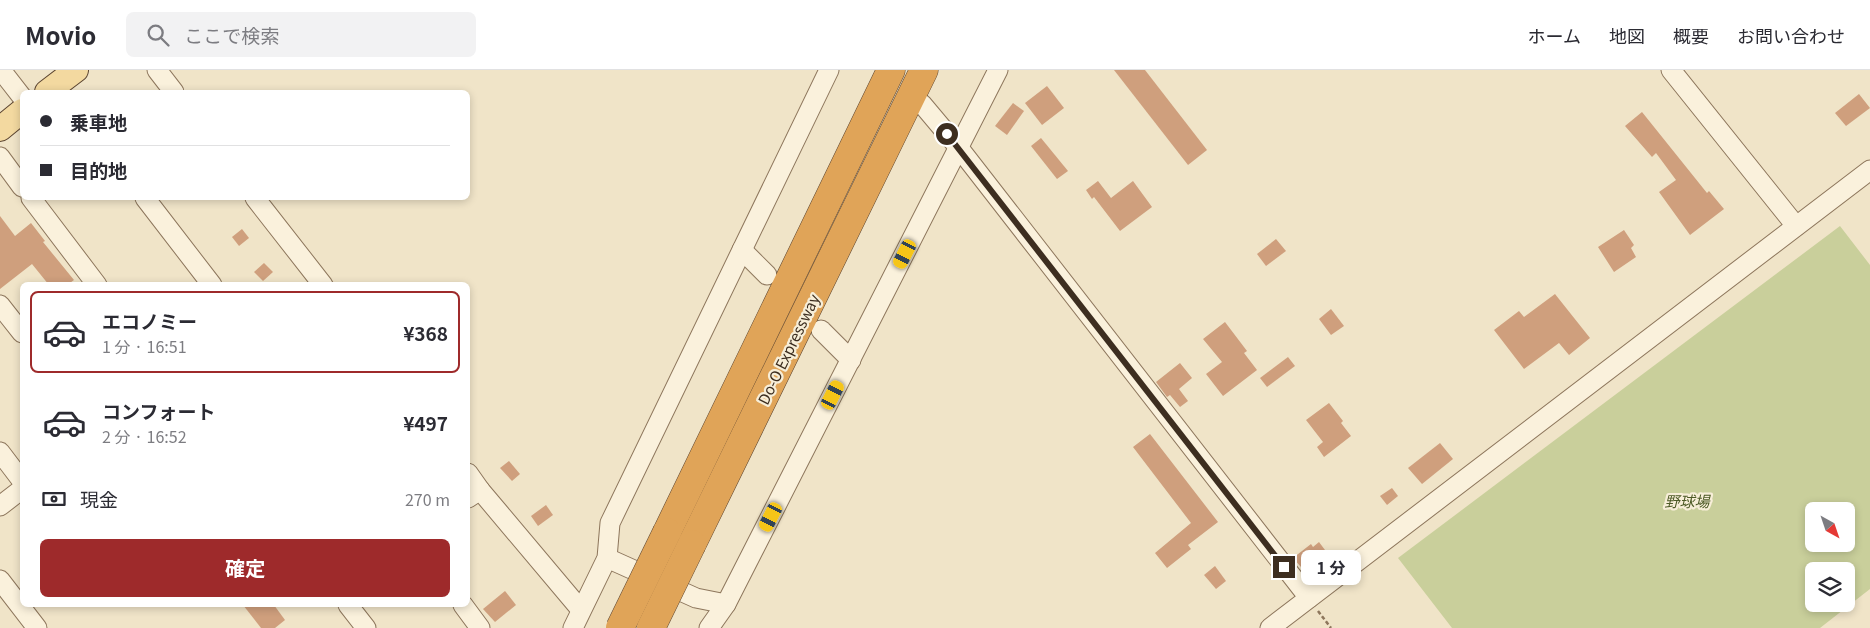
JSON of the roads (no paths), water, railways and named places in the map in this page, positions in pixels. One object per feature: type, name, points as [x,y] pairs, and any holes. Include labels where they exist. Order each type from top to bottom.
[{"type":"highway","name":"Do-O Expressway","points":[[620,628],[891,70]]},
{"type":"highway","name":"Do-O Expressway","points":[[651,628],[924,70]]},
{"type":"main road","points":[[56,90],[76,70]]},
{"type":"main road","points":[[0,128],[20,113]]},
{"type":"street","points":[[1,70],[20,95]]},
{"type":"street","points":[[157,70],[172,90]]},
{"type":"street","points":[[572,628],[607,558],[610,523],[829,70]]},
{"type":"street","points":[[709,628],[726,604],[998,70]]},
{"type":"street","points":[[1671,70],[1796,226]]},
{"type":"street","points":[[922,104],[959,148],[1308,598]]},
{"type":"street","points":[[0,157],[20,184]]},
{"type":"street","points":[[1270,628],[1870,170]]},
{"type":"street","points":[[33,200],[95,282]]},
{"type":"street","points":[[147,200],[210,282]]},
{"type":"street","points":[[257,200],[321,282]]},
{"type":"street","points":[[742,250],[767,275]]},
{"type":"street","points":[[0,305],[20,330]]},
{"type":"street","points":[[821,330],[851,360]]},
{"type":"street","points":[[0,452],[20,478]]},
{"type":"street","points":[[470,480],[474,494],[581,610]]},
{"type":"street","points":[[0,506],[20,491]]},
{"type":"street","points":[[607,558],[696,598],[726,604]]},
{"type":"street","points":[[0,580],[20,605]]},
{"type":"street","points":[[21,607],[38,628]]},
{"type":"street","points":[[350,607],[366,628]]},
{"type":"street","points":[[464,607],[480,628]]},
{"type":"park label","name":"野球場","points":[[1687,500]]}]
